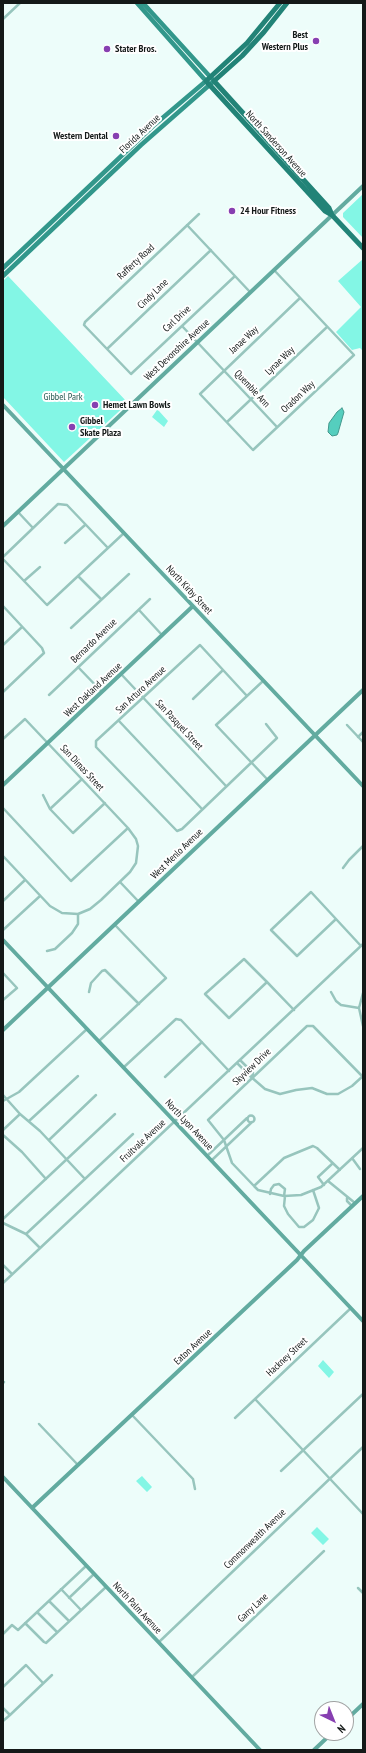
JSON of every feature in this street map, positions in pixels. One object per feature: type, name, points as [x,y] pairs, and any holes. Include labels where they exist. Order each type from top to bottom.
[{"type":"highway","name":"Florida Avenue","points":[[210,81],[247,43],[280,3]]},
{"type":"highway","points":[[280,12],[278,10],[284,3]]},
{"type":"highway","name":"Florida Avenue","points":[[210,81],[246,51],[287,3]]},
{"type":"highway","name":"North Sanderson Avenue","points":[[210,81],[238,116],[325,211],[332,215],[363,248]]},
{"type":"highway","name":"North Sanderson Avenue","points":[[210,81],[256,127],[329,208],[332,215]]},
{"type":"highway","points":[[238,116],[241,114],[256,127]]},
{"type":"highway","points":[[243,121],[254,129],[256,127]]},
{"type":"main road","points":[[138,3],[156,21],[160,21]]},
{"type":"main road","points":[[138,3],[210,81]]},
{"type":"main road","points":[[143,3],[180,44],[210,81]]},
{"type":"main road","points":[[159,27],[162,27],[180,44]]},
{"type":"main road","name":"Florida Avenue","points":[[3,268],[153,126],[210,81]]},
{"type":"main road","name":"Florida Avenue","points":[[3,276],[210,81]]},
{"type":"main road","points":[[30,250],[29,247],[42,234],[44,229]]},
{"type":"main road","points":[[9,270],[11,264],[18,257],[19,253]]},
{"type":"street","points":[[3,19],[20,3]]},
{"type":"street","name":"West Devonshire Avenue","points":[[3,526],[363,186]]},
{"type":"street","name":"Rafferty Road","points":[[107,349],[84,325],[84,322],[199,214]]},
{"type":"street","points":[[187,225],[250,292]]},
{"type":"street","name":"Cindy Lane","points":[[107,349],[211,250]]},
{"type":"street","points":[[274,269],[328,327]]},
{"type":"street","name":"Carl Drive","points":[[107,349],[131,374],[235,276]]},
{"type":"street","name":"Janae Way","points":[[227,422],[200,394],[300,298]]},
{"type":"street","name":"Quembie Ann","points":[[182,326],[277,427]]},
{"type":"street","name":"Oradon Way","points":[[227,422],[253,450],[354,355],[328,327]]},
{"type":"street","name":"Lynae Way","points":[[227,422],[328,327]]},
{"type":"street","name":"North Kirby Street","points":[[3,405],[363,786]]},
{"type":"street","points":[[108,548],[67,505],[58,504],[3,558],[47,605],[108,548],[124,533]]},
{"type":"street","points":[[18,512],[33,528]]},
{"type":"street","points":[[65,543],[85,525]]},
{"type":"street","points":[[24,581],[40,567]]},
{"type":"street","points":[[70,628],[128,574]]},
{"type":"street","points":[[78,576],[101,599]]},
{"type":"street","name":"Bernardo Avenue","points":[[49,695],[150,599]]},
{"type":"street","points":[[3,606],[42,648],[44,653],[3,692]]},
{"type":"street","name":"West Oakland Avenue","points":[[3,786],[193,606]]},
{"type":"street","points":[[139,610],[162,635]]},
{"type":"street","points":[[3,645],[22,627]]},
{"type":"street","name":"San Arturo Avenue","points":[[202,809],[177,831],[96,747],[96,741],[200,645],[223,670]]},
{"type":"street","points":[[78,667],[102,692]]},
{"type":"street","points":[[193,699],[223,670],[247,696]]},
{"type":"street","name":"San Pasquel Street","points":[[121,674],[226,786]]},
{"type":"street","points":[[263,680],[216,725],[268,779]]},
{"type":"street","name":"West Menlo Avenue","points":[[3,1030],[363,690]]},
{"type":"street","name":"San Dimas Street","points":[[3,739],[25,719],[128,828],[136,839],[138,846],[136,863],[130,872],[90,909],[78,914]]},
{"type":"street","points":[[119,721],[202,809],[277,738],[266,724]]},
{"type":"street","points":[[347,725],[363,742]]},
{"type":"street","points":[[358,737],[363,732]]},
{"type":"street","points":[[50,809],[82,779]]},
{"type":"street","points":[[43,795],[50,809],[73,833],[105,804]]},
{"type":"street","points":[[3,808],[71,881],[128,828]]},
{"type":"street","points":[[343,868],[363,846]]},
{"type":"street","points":[[3,856],[50,906],[62,913],[78,914],[78,924],[72,933],[55,949],[47,951]]},
{"type":"street","points":[[3,901],[25,880]]},
{"type":"street","points":[[120,882],[139,902]]},
{"type":"street","points":[[336,919],[297,956],[271,930],[311,892],[362,945]]},
{"type":"street","points":[[3,930],[40,896]]},
{"type":"street","points":[[99,1041],[166,978],[115,925]]},
{"type":"street","name":"North Lyon Avenue","points":[[3,940],[363,1321]]},
{"type":"street","name":"Fruitvale Avenue","points":[[3,1283],[362,945]]},
{"type":"street","points":[[267,982],[229,1018],[205,994],[244,959],[267,982],[294,1010]]},
{"type":"street","points":[[89,992],[91,983],[102,971],[105,970],[108,971],[139,1004]]},
{"type":"street","points":[[3,973],[17,988],[3,1000]]},
{"type":"street","points":[[331,992],[340,1005],[359,1008]]},
{"type":"street","points":[[363,993],[359,1008],[363,1026]]},
{"type":"street","points":[[124,1067],[176,1019],[181,1020],[229,1071]]},
{"type":"street","name":"Skyview Drive","points":[[224,1140],[208,1120],[307,1026],[313,1026],[363,1077]]},
{"type":"street","points":[[3,1101],[19,1092],[87,1028]]},
{"type":"street","points":[[165,1076],[202,1042]]},
{"type":"street","points":[[240,1060],[253,1074],[252,1077]]},
{"type":"street","points":[[238,1063],[265,1089],[273,1093],[280,1094],[312,1088],[328,1094],[338,1094],[352,1086],[363,1077]]},
{"type":"street","points":[[29,1121],[78,1076]]},
{"type":"street","points":[[3,1095],[85,1179]]},
{"type":"street","points":[[48,1140],[96,1095]]},
{"type":"street","points":[[3,1130],[20,1114]]},
{"type":"street","points":[[3,1219],[114,1114]]},
{"type":"street","points":[[207,1156],[249,1116],[254,1116],[254,1120],[212,1160]]},
{"type":"street","points":[[247,1118],[249,1122],[252,1122]]},
{"type":"street","points":[[26,1234],[133,1134]]},
{"type":"street","points":[[3,1135],[22,1152],[46,1179]]},
{"type":"street","points":[[224,1140],[232,1163],[258,1190],[284,1196],[301,1195],[324,1185],[363,1148]]},
{"type":"street","points":[[254,1186],[284,1158],[313,1146],[340,1170]]},
{"type":"street","points":[[217,1147],[221,1152]]},
{"type":"street","points":[[352,1158],[360,1169]]},
{"type":"street","points":[[324,1185],[318,1178],[333,1163]]},
{"type":"street","points":[[328,1181],[347,1198],[350,1198],[353,1205]]},
{"type":"street","points":[[270,1194],[274,1185],[279,1184],[285,1189],[284,1206],[288,1214],[299,1227],[304,1227],[313,1220],[319,1208],[313,1190]]},
{"type":"street","name":"Eaton Avenue","points":[[32,1508],[363,1196]]},
{"type":"street","points":[[3,1223],[26,1234],[40,1248]]},
{"type":"street","points":[[3,1265],[12,1274]]},
{"type":"street","name":"Hackney Street","points":[[235,1418],[351,1308]]},
{"type":"street","points":[[281,1471],[363,1394]]},
{"type":"street","points":[[255,1399],[363,1514]]},
{"type":"street","points":[[132,1415],[193,1479],[195,1489]]},
{"type":"street","points":[[39,1424],[78,1465]]},
{"type":"street","name":"Commonwealth Avenue","points":[[159,1642],[363,1447]]},
{"type":"street","name":"North Palm Avenue","points":[[3,1477],[260,1750]]},
{"type":"street","name":"Garry Lane","points":[[192,1677],[324,1552]]},
{"type":"street","points":[[3,1633],[12,1625],[18,1630],[86,1565]]},
{"type":"street","points":[[69,1598],[95,1574]]},
{"type":"street","points":[[26,1623],[44,1642],[46,1642],[106,1586]]},
{"type":"street","points":[[358,1588],[363,1593]]},
{"type":"street","points":[[61,1589],[81,1610]]},
{"type":"street","points":[[49,1600],[69,1621]]},
{"type":"street","points":[[37,1612],[57,1632]]},
{"type":"street","points":[[3,1686],[26,1665],[43,1683]]},
{"type":"street","points":[[3,1721],[52,1675]]},
{"type":"street","points":[[354,1712],[363,1704]]},
{"type":"street","points":[[3,1708],[10,1715]]},
{"type":"street","points":[[314,1750],[324,1741]]},
{"type":"green space","points":[[363,194],[363,238],[343,217],[343,213]]},
{"type":"green space","points":[[363,259],[363,351],[360,348],[352,350],[336,332],[361,307],[338,281]]},
{"type":"green space","name":"Gibbel Park","points":[[8,276],[128,403],[64,462],[3,397],[3,281]]},
{"type":"green space","points":[[157,410],[168,421],[164,427],[152,417]]},
{"type":"green space","points":[[323,1360],[334,1372],[329,1378],[318,1366]]},
{"type":"green space","points":[[142,1476],[152,1487],[147,1492],[136,1481]]},
{"type":"green space","points":[[317,1527],[329,1539],[323,1545],[311,1533]]},
{"type":"shaded area","points":[[342,408],[344,412],[338,433],[337,435],[332,436],[328,432],[329,423]]},
{"type":"place","name":"Best Western Plus","points":[[316,41]]},
{"type":"place","name":"Stater Bros.","points":[[107,49]]},
{"type":"place","name":"Western Dental","points":[[116,136]]},
{"type":"place","name":"24 Hour Fitness","points":[[232,211]]},
{"type":"place","name":"Hemet Lawn Bowls","points":[[95,405]]},
{"type":"place","name":"Gibbel Skate Plaza","points":[[72,427]]}]
